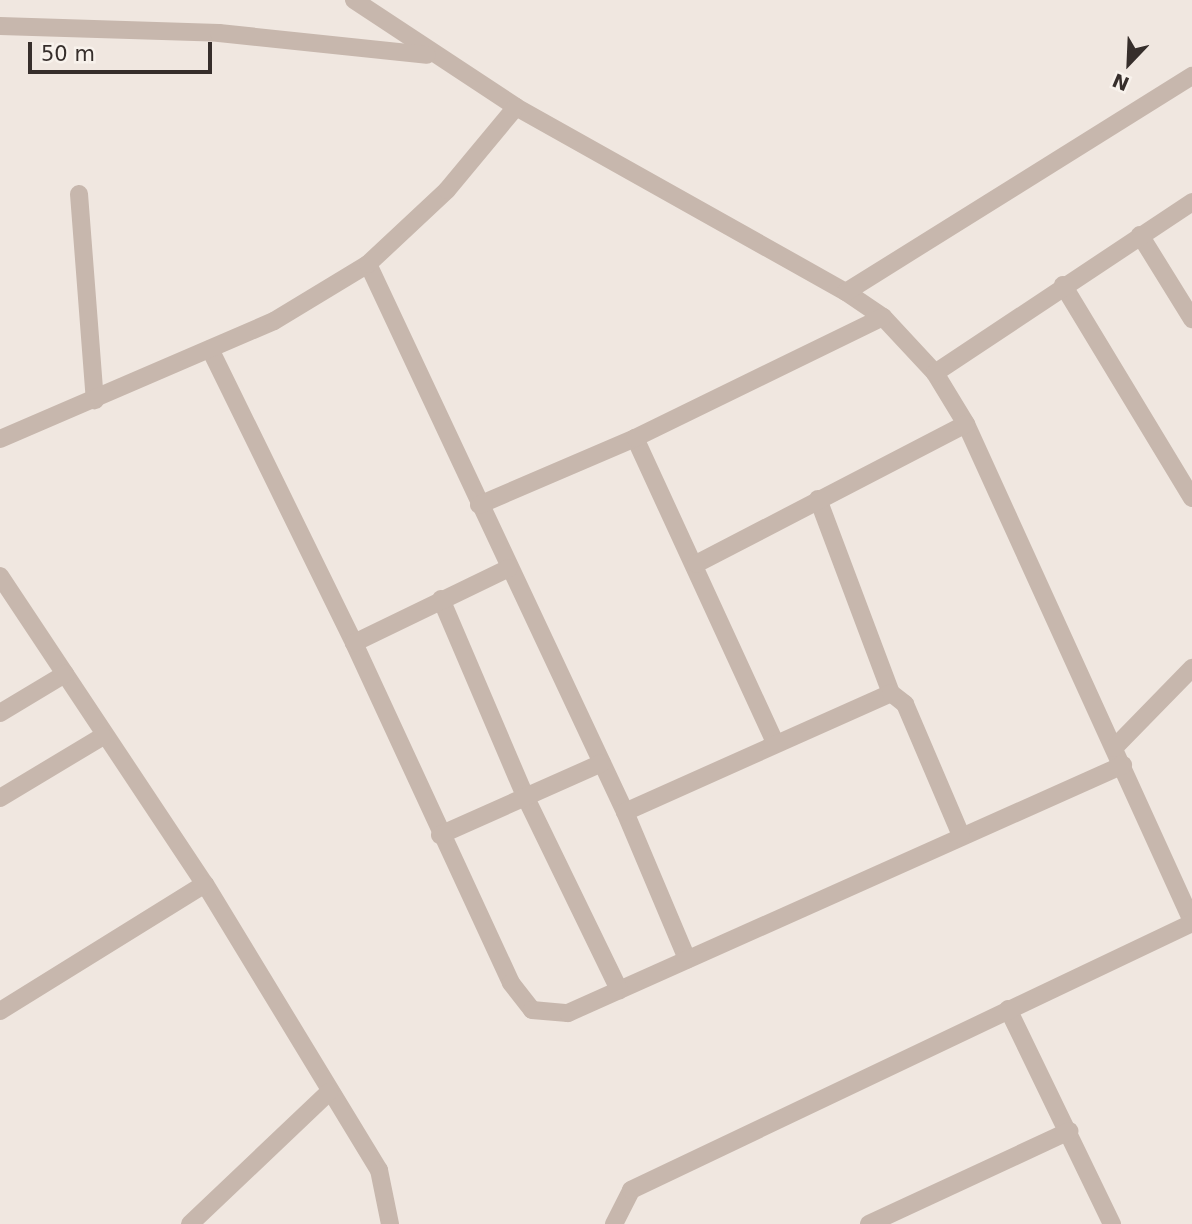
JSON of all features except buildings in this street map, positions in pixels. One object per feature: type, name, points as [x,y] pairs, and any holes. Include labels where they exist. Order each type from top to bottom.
[{"type":"street","points":[[354,0],[431,55],[516,107],[846,292],[883,317],[935,373],[966,424],[1192,922],[631,1190],[614,1224]]},
{"type":"street","points":[[2,24],[219,33],[431,55]]},
{"type":"street","points":[[846,292],[1192,76]]},
{"type":"street","points":[[0,439],[274,321],[368,264],[447,190],[516,107]]},
{"type":"street","points":[[79,194],[95,400]]},
{"type":"street","points":[[935,373],[1063,285],[1192,202]]},
{"type":"street","points":[[1140,235],[1192,319]]},
{"type":"street","points":[[368,264],[625,812],[687,959]]},
{"type":"street","points":[[1063,285],[1192,498]]},
{"type":"street","points":[[479,505],[635,438],[883,317]]},
{"type":"street","points":[[210,349],[354,643],[440,835],[511,983],[532,1010],[568,1013],[961,835],[1123,765]]},
{"type":"street","points":[[696,564],[966,424]]},
{"type":"street","points":[[635,438],[696,564],[775,743]]},
{"type":"street","points":[[818,499],[891,693],[905,704],[961,835]]},
{"type":"street","points":[[354,643],[509,568]]},
{"type":"street","points":[[0,576],[103,736],[205,884],[329,1092],[379,1170],[390,1224]]},
{"type":"street","points":[[441,599],[524,796],[620,989]]},
{"type":"street","points":[[1114,748],[1192,668]]},
{"type":"street","points":[[0,713],[65,674]]},
{"type":"street","points":[[625,812],[891,693]]},
{"type":"street","points":[[0,798],[103,736]]},
{"type":"street","points":[[440,835],[602,763]]},
{"type":"street","points":[[0,1011],[205,884]]},
{"type":"street","points":[[1008,1009],[1112,1224]]},
{"type":"street","points":[[190,1224],[329,1092]]},
{"type":"street","points":[[869,1224],[1069,1131]]},
{"type":"street","points":[[376,1224],[386,1205]]}]
